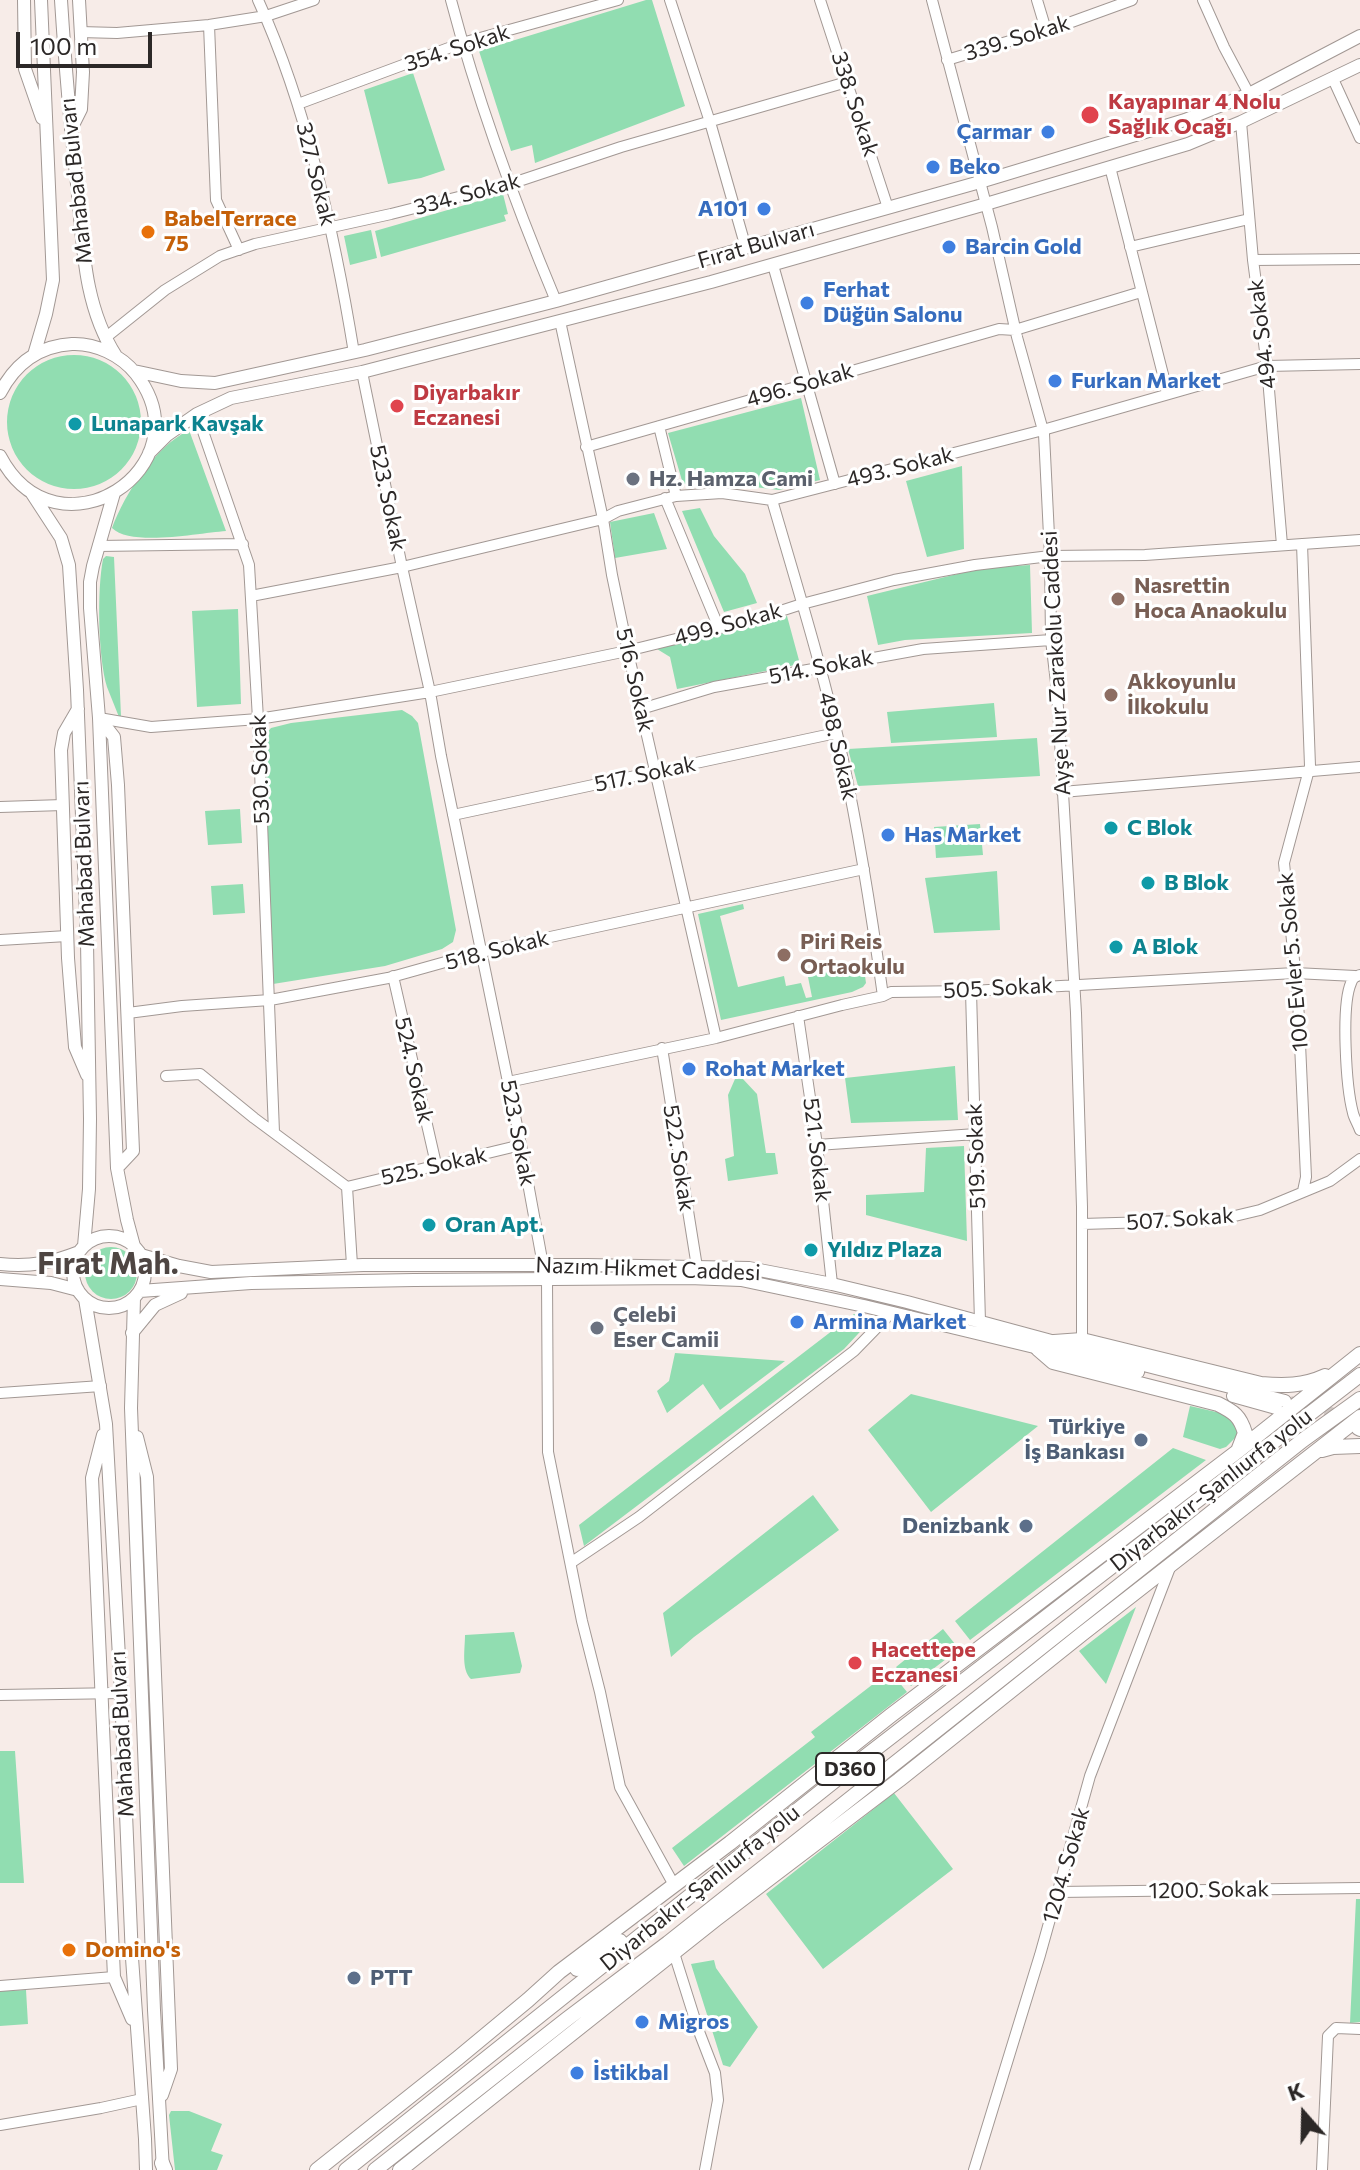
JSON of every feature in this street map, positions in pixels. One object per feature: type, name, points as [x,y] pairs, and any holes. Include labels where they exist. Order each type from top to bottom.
[{"type":"highway","points":[[1054,1342],[1082,1340],[1261,1384],[1283,1386],[1313,1381],[1356,1356]]},
{"type":"highway","points":[[1038,1349],[1053,1362],[1218,1404],[1234,1412],[1245,1433],[1238,1451]]},
{"type":"highway","points":[[317,2170],[559,1972],[1238,1451],[1356,1356]]},
{"type":"highway","name":"Diyarbakır-Şanlıurfa yolu","points":[[346,2170],[848,1770],[1360,1375]]},
{"type":"highway","name":"Diyarbakır-Şanlıurfa yolu","points":[[375,2170],[567,2019],[671,1948],[891,1768],[1291,1450],[1360,1399]]},
{"type":"highway","points":[[400,2170],[671,1948],[887,1789],[1317,1452],[1359,1426]]},
{"type":"highway","points":[[1317,1452],[1333,1447],[1360,1446]]},
{"type":"highway","points":[[848,1770],[950,1670]]},
{"type":"highway","points":[[891,1768],[970,1722]]},
{"type":"highway","points":[[528,2000],[682,1903]]},
{"type":"main road","points":[[24,0],[25,69],[47,133]]},
{"type":"main road","name":"Mahabad Bulvarı","points":[[34,355],[53,280],[41,0]]},
{"type":"main road","name":"Mahabad Bulvarı","points":[[61,0],[84,270],[105,338],[116,356]]},
{"type":"main road","points":[[71,129],[81,109],[83,72],[79,0]]},
{"type":"main road","name":"Fırat Bulvarı","points":[[134,371],[181,381],[229,381],[354,353],[556,301],[980,182],[1185,120],[1249,94],[1360,36]]},
{"type":"main road","name":"Fırat Bulvarı","points":[[114,493],[129,483],[149,453],[167,435],[197,414],[231,398],[362,372],[773,265],[986,204],[1188,144],[1360,65]]},
{"type":"main road","points":[[0,392],[14,371],[34,355],[54,346],[75,344],[96,347],[116,356],[134,371],[144,385],[154,418],[149,453]]},
{"type":"main road","points":[[229,381],[219,386],[219,390],[220,394],[231,398]]},
{"type":"main road","name":"Mahabad Bulvarı","points":[[0,456],[17,481],[31,492],[61,538],[69,565],[78,709],[90,1082],[89,1189],[82,1249]]},
{"type":"main road","points":[[31,492],[50,501],[72,504],[94,502],[114,493]]},
{"type":"main road","name":"Mahabad Bulvarı","points":[[114,493],[90,582],[90,608],[99,718],[117,1168],[127,1220],[138,1251]]},
{"type":"main road","points":[[78,709],[64,733],[61,750],[67,936],[75,1047],[90,1082]]},
{"type":"main road","points":[[99,718],[114,737],[128,1013],[133,1151],[117,1168]]},
{"type":"main road","points":[[0,1264],[47,1264],[104,1236],[125,1240],[138,1251],[145,1273],[137,1295],[132,1333],[131,1408],[147,1477],[151,1548],[171,2069],[159,2102],[164,2168]]},
{"type":"main road","points":[[81,1294],[73,1271],[82,1249]]},
{"type":"main road","name":"Nazım Hikmet Caddesi","points":[[137,1295],[280,1283],[741,1280],[1280,1404],[832,1284],[749,1268],[352,1265],[211,1272],[179,1266],[138,1251]]},
{"type":"main road","points":[[0,1279],[51,1283],[81,1294],[94,1305],[104,1308],[125,1304],[137,1295]]},
{"type":"main road","points":[[132,1333],[155,1305],[169,1297],[199,1288]]},
{"type":"main road","name":"Mahabad Bulvarı","points":[[81,1294],[106,1424],[132,1958],[146,2170]]},
{"type":"main road","points":[[106,1424],[92,1478],[114,1977],[137,2031]]},
{"type":"street","name":"327. Sokak","points":[[258,0],[298,104],[329,227],[354,353]]},
{"type":"street","points":[[80,32],[117,33],[209,25],[266,16],[314,0]]},
{"type":"street","points":[[451,0],[491,133],[556,301]]},
{"type":"street","name":"354. Sokak","points":[[298,104],[462,43],[618,0]]},
{"type":"street","points":[[670,0],[710,122],[746,248]]},
{"type":"street","name":"338. Sokak","points":[[820,0],[888,208]]},
{"type":"street","name":"Ayşe Nur Zarakolu Caddesi","points":[[932,0],[1043,430],[1051,640],[1057,691],[1074,985],[1082,1224],[1082,1340]]},
{"type":"street","points":[[1037,0],[1046,30]]},
{"type":"street","name":"339. Sokak","points":[[947,60],[1132,0]]},
{"type":"street","points":[[1203,0],[1249,94]]},
{"type":"street","points":[[209,25],[216,200],[239,250]]},
{"type":"street","points":[[1333,79],[1360,138]]},
{"type":"street","name":"334. Sokak","points":[[105,338],[165,290],[220,256],[255,244],[510,184],[621,147],[847,82]]},
{"type":"street","name":"494. Sokak","points":[[1241,122],[1282,545]]},
{"type":"street","points":[[1110,167],[1168,394]]},
{"type":"street","points":[[1130,247],[1249,219]]},
{"type":"street","points":[[1253,260],[1360,259]]},
{"type":"street","points":[[773,265],[835,484]]},
{"type":"street","name":"496. Sokak","points":[[586,447],[806,382],[999,329],[1015,330],[1141,292]]},
{"type":"street","name":"516. Sokak","points":[[560,321],[603,519],[627,651],[716,1038]]},
{"type":"street","name":"493. Sokak","points":[[251,596],[402,567],[603,519],[618,511],[671,497],[722,493],[772,500],[1043,430],[1267,366],[1360,364]]},
{"type":"street","name":"523. Sokak","points":[[362,372],[430,692],[547,1279],[548,1452],[582,1621],[620,1787],[674,1885]]},
{"type":"street","name":"530. Sokak","points":[[197,414],[249,565],[274,1132]]},
{"type":"street","points":[[659,426],[671,497],[719,628]]},
{"type":"street","name":"498. Sokak","points":[[772,500],[836,733],[864,869],[883,996]]},
{"type":"street","name":"499. Sokak","points":[[99,718],[151,727],[258,719],[430,692],[627,651],[753,620],[894,580],[975,565],[1050,556],[1145,555],[1360,540]]},
{"type":"street","points":[[98,546],[243,544]]},
{"type":"street","name":"100 Evler 5. Sokak","points":[[1302,544],[1309,771],[1284,863],[1295,973],[1306,1177],[1303,1191]]},
{"type":"street","name":"514. Sokak","points":[[641,709],[714,687],[923,649],[1051,640]]},
{"type":"street","name":"517. Sokak","points":[[453,815],[836,733]]},
{"type":"street","points":[[1062,792],[1360,767]]},
{"type":"street","points":[[0,807],[63,805]]},
{"type":"street","name":"518. Sokak","points":[[128,1013],[270,1000],[393,976],[481,952],[864,869]]},
{"type":"street","points":[[0,940],[67,936]]},
{"type":"street","name":"505. Sokak","points":[[508,1082],[716,1038],[891,992],[971,991],[1295,973],[1358,976]]},
{"type":"street","name":"524. Sokak","points":[[393,976],[436,1164]]},
{"type":"street","points":[[1358,976],[1351,983],[1348,1001],[1345,1057],[1353,1114],[1360,1130]]},
{"type":"street","name":"519. Sokak","points":[[971,991],[980,1322]]},
{"type":"street","name":"521. Sokak","points":[[798,1016],[817,1145],[832,1284]]},
{"type":"street","name":"522. Sokak","points":[[662,1048],[697,1267]]},
{"type":"street","points":[[166,1076],[200,1074],[347,1187],[352,1265]]},
{"type":"street","points":[[817,1145],[976,1134]]},
{"type":"street","name":"525. Sokak","points":[[347,1187],[521,1145]]},
{"type":"street","name":"507. Sokak","points":[[1082,1224],[1218,1220],[1260,1210],[1330,1181],[1360,1159]]},
{"type":"street","points":[[572,1562],[639,1517],[854,1351],[891,1313]]},
{"type":"street","points":[[0,1393],[101,1386]]},
{"type":"street","name":"1204. Sokak","points":[[974,2170],[1059,1892],[1090,1776],[1171,1565]]},
{"type":"street","points":[[0,1695],[121,1693]]},
{"type":"street","name":"1200. Sokak","points":[[1059,1892],[1360,1888]]},
{"type":"street","points":[[671,1948],[715,2073],[718,2100],[705,2170]]},
{"type":"street","points":[[0,1986],[114,1977]]},
{"type":"street","points":[[1322,2170],[1328,2036],[1336,2028],[1360,2029]]},
{"type":"street","points":[[0,2125],[142,2099]]},
{"type":"green space","points":[[652,0],[685,106],[535,163],[532,145],[511,151],[479,51]]},
{"type":"green space","points":[[413,73],[445,170],[388,184],[364,90]]},
{"type":"green space","points":[[503,194],[508,214],[504,215],[506,221],[381,257],[375,231]]},
{"type":"green space","points":[[371,230],[377,258],[350,265],[344,236]]},
{"type":"green space","points":[[74,355],[100,360],[122,374],[136,396],[141,422],[136,448],[122,470],[100,484],[74,489],[48,484],[26,470],[12,448],[7,422],[12,396],[26,374],[48,360]]},
{"type":"green space","points":[[801,398],[820,480],[779,490],[706,481],[683,484],[668,433]]},
{"type":"green space","points":[[189,430],[226,531],[149,538],[121,534],[112,528],[125,500],[153,459]]},
{"type":"green space","points":[[962,466],[964,549],[927,557],[906,481]]},
{"type":"green space","points":[[700,508],[714,536],[745,574],[757,603],[724,612],[682,511]]},
{"type":"green space","points":[[654,513],[667,549],[615,558],[610,522]]},
{"type":"green space","points":[[106,556],[114,557],[119,717],[107,687],[100,641],[100,588]]},
{"type":"green space","points":[[1030,565],[1032,633],[905,640],[878,645],[867,596],[982,568]]},
{"type":"green space","points":[[238,609],[241,704],[197,707],[192,611]]},
{"type":"green space","points":[[787,616],[800,664],[677,689],[670,657],[657,649]]},
{"type":"green space","points":[[994,703],[997,737],[891,743],[887,712]]},
{"type":"green space","points":[[402,710],[418,723],[456,930],[453,942],[442,949],[385,966],[273,984],[263,737],[271,728],[291,723]]},
{"type":"green space","points":[[1037,738],[1040,776],[858,786],[848,749]]},
{"type":"green space","points":[[240,809],[242,843],[208,845],[205,811]]},
{"type":"green space","points":[[980,824],[983,855],[936,858],[934,827]]},
{"type":"green space","points":[[997,871],[1000,930],[934,933],[925,878]]},
{"type":"green space","points":[[243,884],[245,913],[213,915],[211,886]]},
{"type":"green space","points":[[743,904],[744,909],[720,916],[738,987],[784,976],[786,986],[801,983],[806,998],[812,997],[808,977],[840,969],[857,971],[858,975],[865,976],[866,983],[852,992],[721,1020],[698,914]]},
{"type":"green space","points":[[955,1066],[958,1120],[851,1123],[845,1078]]},
{"type":"green space","points":[[742,1078],[757,1094],[766,1153],[775,1153],[778,1174],[728,1181],[725,1159],[734,1156],[728,1095],[735,1079]]},
{"type":"green space","points":[[964,1146],[967,1241],[866,1215],[866,1195],[924,1192],[926,1148]]},
{"type":"green space","points":[[111,1247],[130,1254],[137,1273],[130,1292],[111,1299],[92,1292],[85,1273],[92,1254]]},
{"type":"green space","points":[[854,1314],[871,1320],[844,1349],[584,1546],[579,1525]]},
{"type":"green space","points":[[675,1353],[785,1361],[720,1410],[703,1384],[667,1413],[657,1391],[669,1381]]},
{"type":"green space","points":[[911,1394],[1038,1426],[931,1512],[868,1430]]},
{"type":"green space","points":[[1190,1406],[1225,1414],[1236,1423],[1238,1435],[1220,1449],[1183,1437]]},
{"type":"green space","points":[[1173,1448],[1206,1460],[970,1640],[955,1621]]},
{"type":"green space","points":[[813,1495],[839,1530],[671,1657],[663,1613]]},
{"type":"green space","points":[[1136,1607],[1106,1684],[1079,1651]]},
{"type":"green space","points":[[943,1629],[959,1649],[911,1686],[896,1667]]},
{"type":"green space","points":[[514,1632],[522,1666],[520,1673],[471,1679],[465,1665],[465,1635]]},
{"type":"green space","points":[[890,1671],[907,1692],[684,1866],[672,1848],[815,1737],[811,1732]]},
{"type":"green space","points":[[0,1751],[15,1751],[24,1883],[0,1883]]},
{"type":"green space","points":[[894,1793],[953,1869],[823,1969],[766,1894]]},
{"type":"green space","points":[[1356,1899],[1360,1899],[1360,2022],[1350,2023]]},
{"type":"green space","points":[[714,1960],[716,1968],[758,2027],[730,2067],[723,2065],[691,1964]]},
{"type":"green space","points":[[26,1990],[28,2024],[0,2026],[0,1991]]},
{"type":"green space","points":[[171,2111],[189,2111],[222,2124],[211,2151],[223,2155],[217,2170],[175,2170]]},
{"type":"tunnel","points":[[1290,1402],[1345,1417]]},
{"type":"place","name":"Kayapınar 4 Nolu Sağlık Ocağı","points":[[1090,115]]},
{"type":"place","name":"Çarmar","points":[[1048,132]]},
{"type":"place","name":"Beko","points":[[933,167]]},
{"type":"place","name":"A101","points":[[764,209]]},
{"type":"place","name":"BabelTerrace 75","points":[[148,232]]},
{"type":"place","name":"Barcin Gold","points":[[949,247]]},
{"type":"place","name":"Ferhat Düğün Salonu","points":[[807,303]]},
{"type":"place","name":"Furkan Market","points":[[1055,381]]},
{"type":"place","name":"Diyarbakır Eczanesi","points":[[397,406]]},
{"type":"place","name":"Lunapark Kavşak","points":[[75,424]]},
{"type":"place","name":"Hz. Hamza Cami","points":[[633,479]]},
{"type":"place","name":"Nasrettin Hoca Anaokulu","points":[[1118,599]]},
{"type":"place","name":"Akkoyunlu İlkokulu","points":[[1111,695]]},
{"type":"place","name":"C Blok","points":[[1111,828]]},
{"type":"place","name":"Has Market","points":[[888,835]]},
{"type":"place","name":"B Blok","points":[[1148,883]]},
{"type":"place","name":"A Blok","points":[[1116,947]]},
{"type":"place","name":"Piri Reis Ortaokulu","points":[[784,955]]},
{"type":"place","name":"Rohat Market","points":[[689,1069]]},
{"type":"place","name":"Oran Apt.","points":[[429,1225]]},
{"type":"place","name":"Yıldız Plaza","points":[[811,1250]]},
{"type":"place","name":"Armina Market","points":[[797,1322]]},
{"type":"place","name":"Çelebi Eser Camii","points":[[597,1328]]},
{"type":"place","name":"Türkiye İş Bankası","points":[[1141,1440]]},
{"type":"place","name":"Denizbank","points":[[1026,1526]]},
{"type":"place","name":"Hacettepe Eczanesi","points":[[855,1663]]},
{"type":"place","name":"Domino's","points":[[69,1950]]},
{"type":"place","name":"PTT","points":[[354,1978]]},
{"type":"place","name":"Migros","points":[[642,2022]]},
{"type":"place","name":"İstikbal","points":[[577,2073]]},
{"type":"district","name":"Fırat Mah.","points":[[108,1264]]}]
